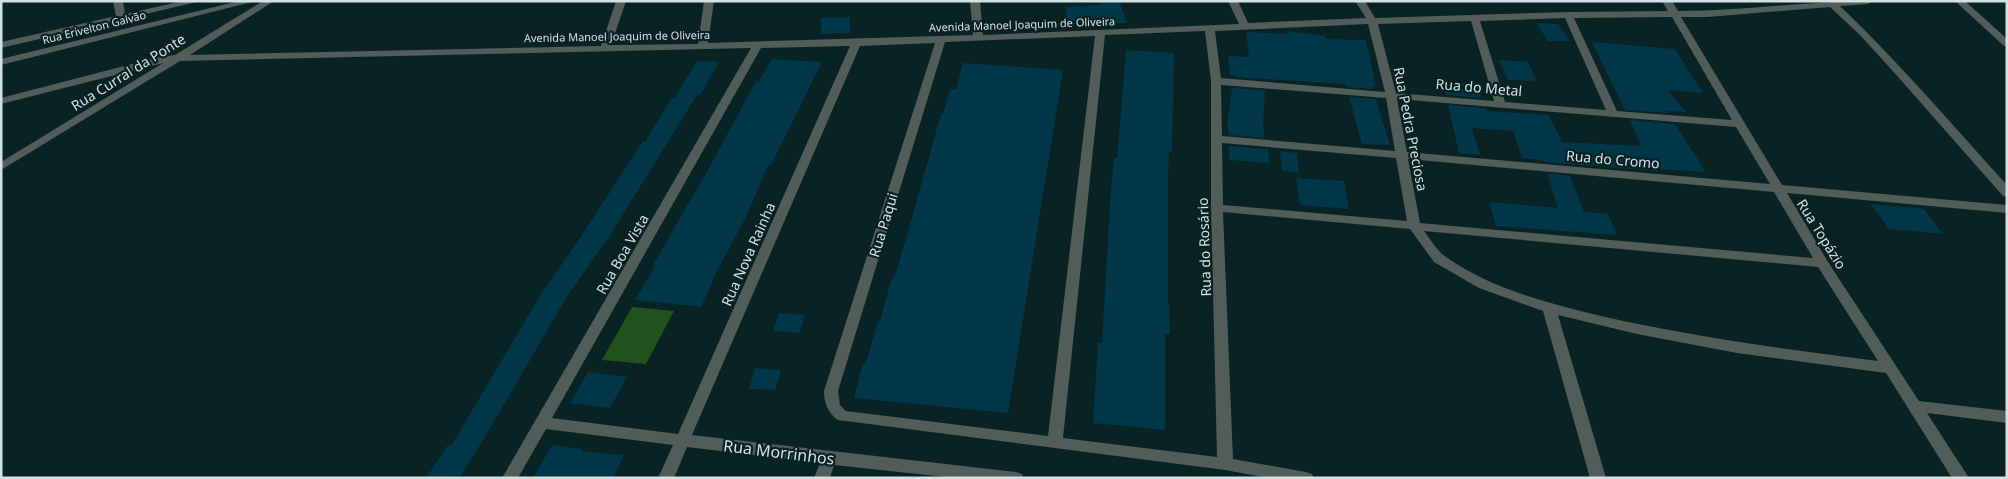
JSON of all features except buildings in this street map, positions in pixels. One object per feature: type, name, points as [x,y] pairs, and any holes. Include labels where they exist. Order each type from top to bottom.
[{"type":"street","points":[[118,1],[121,18]]},
{"type":"street","points":[[1,45],[197,1]]},
{"type":"street","name":"Rua Erivelton Galvão","points":[[1,62],[252,1]]},
{"type":"street","name":"Rua Curral da Ponte","points":[[1,167],[270,1]]},
{"type":"street","points":[[604,50],[621,1]]},
{"type":"street","points":[[702,47],[710,1]]},
{"type":"street","points":[[975,1],[978,37]]},
{"type":"street","points":[[1233,1],[1245,27]]},
{"type":"street","name":"Rua Pedra Preciosa","points":[[1360,1],[1372,21],[1391,94],[1414,226],[1439,258],[1484,285],[1549,308]]},
{"type":"street","name":"Rua Topázio","points":[[1667,1],[1776,189],[1913,406],[1961,478]]},
{"type":"street","name":"Avenida Manoel Joaquim de Oliveira","points":[[176,58],[856,43],[1372,21],[1568,15],[1708,14],[1868,1]]},
{"type":"street","points":[[1960,1],[2007,44]]},
{"type":"street","points":[[1831,3],[1904,76],[2007,193]]},
{"type":"street","points":[[1568,15],[1613,113]]},
{"type":"street","points":[[1475,19],[1501,105]]},
{"type":"street","name":"Rua do Rosário","points":[[1210,29],[1216,81],[1217,208],[1225,464]]},
{"type":"street","points":[[1100,33],[1056,441],[1225,464],[1306,478]]},
{"type":"street","name":"Rua Paqui","points":[[941,39],[831,391],[831,401],[836,411],[843,416],[1056,441]]},
{"type":"street","name":"Rua Nova Rainha","points":[[666,478],[856,43]]},
{"type":"street","name":"Rua Boa Vista","points":[[510,478],[758,45]]},
{"type":"street","points":[[1,101],[146,63],[176,58]]},
{"type":"street","name":"Rua do Metal","points":[[1216,81],[1739,124]]},
{"type":"street","name":"Rua do Cromo","points":[[1216,139],[2007,209]]},
{"type":"street","points":[[1217,208],[1822,263]]},
{"type":"street","points":[[1598,478],[1549,308],[1637,329],[1737,348],[1889,368]]},
{"type":"street","points":[[1913,406],[2007,417]]},
{"type":"street","name":"Rua Morrinhos","points":[[543,423],[829,458],[1016,478]]},
{"type":"street","points":[[822,478],[829,458]]},
{"type":"green space","points":[[632,307],[674,311],[646,364],[602,360]]}]
